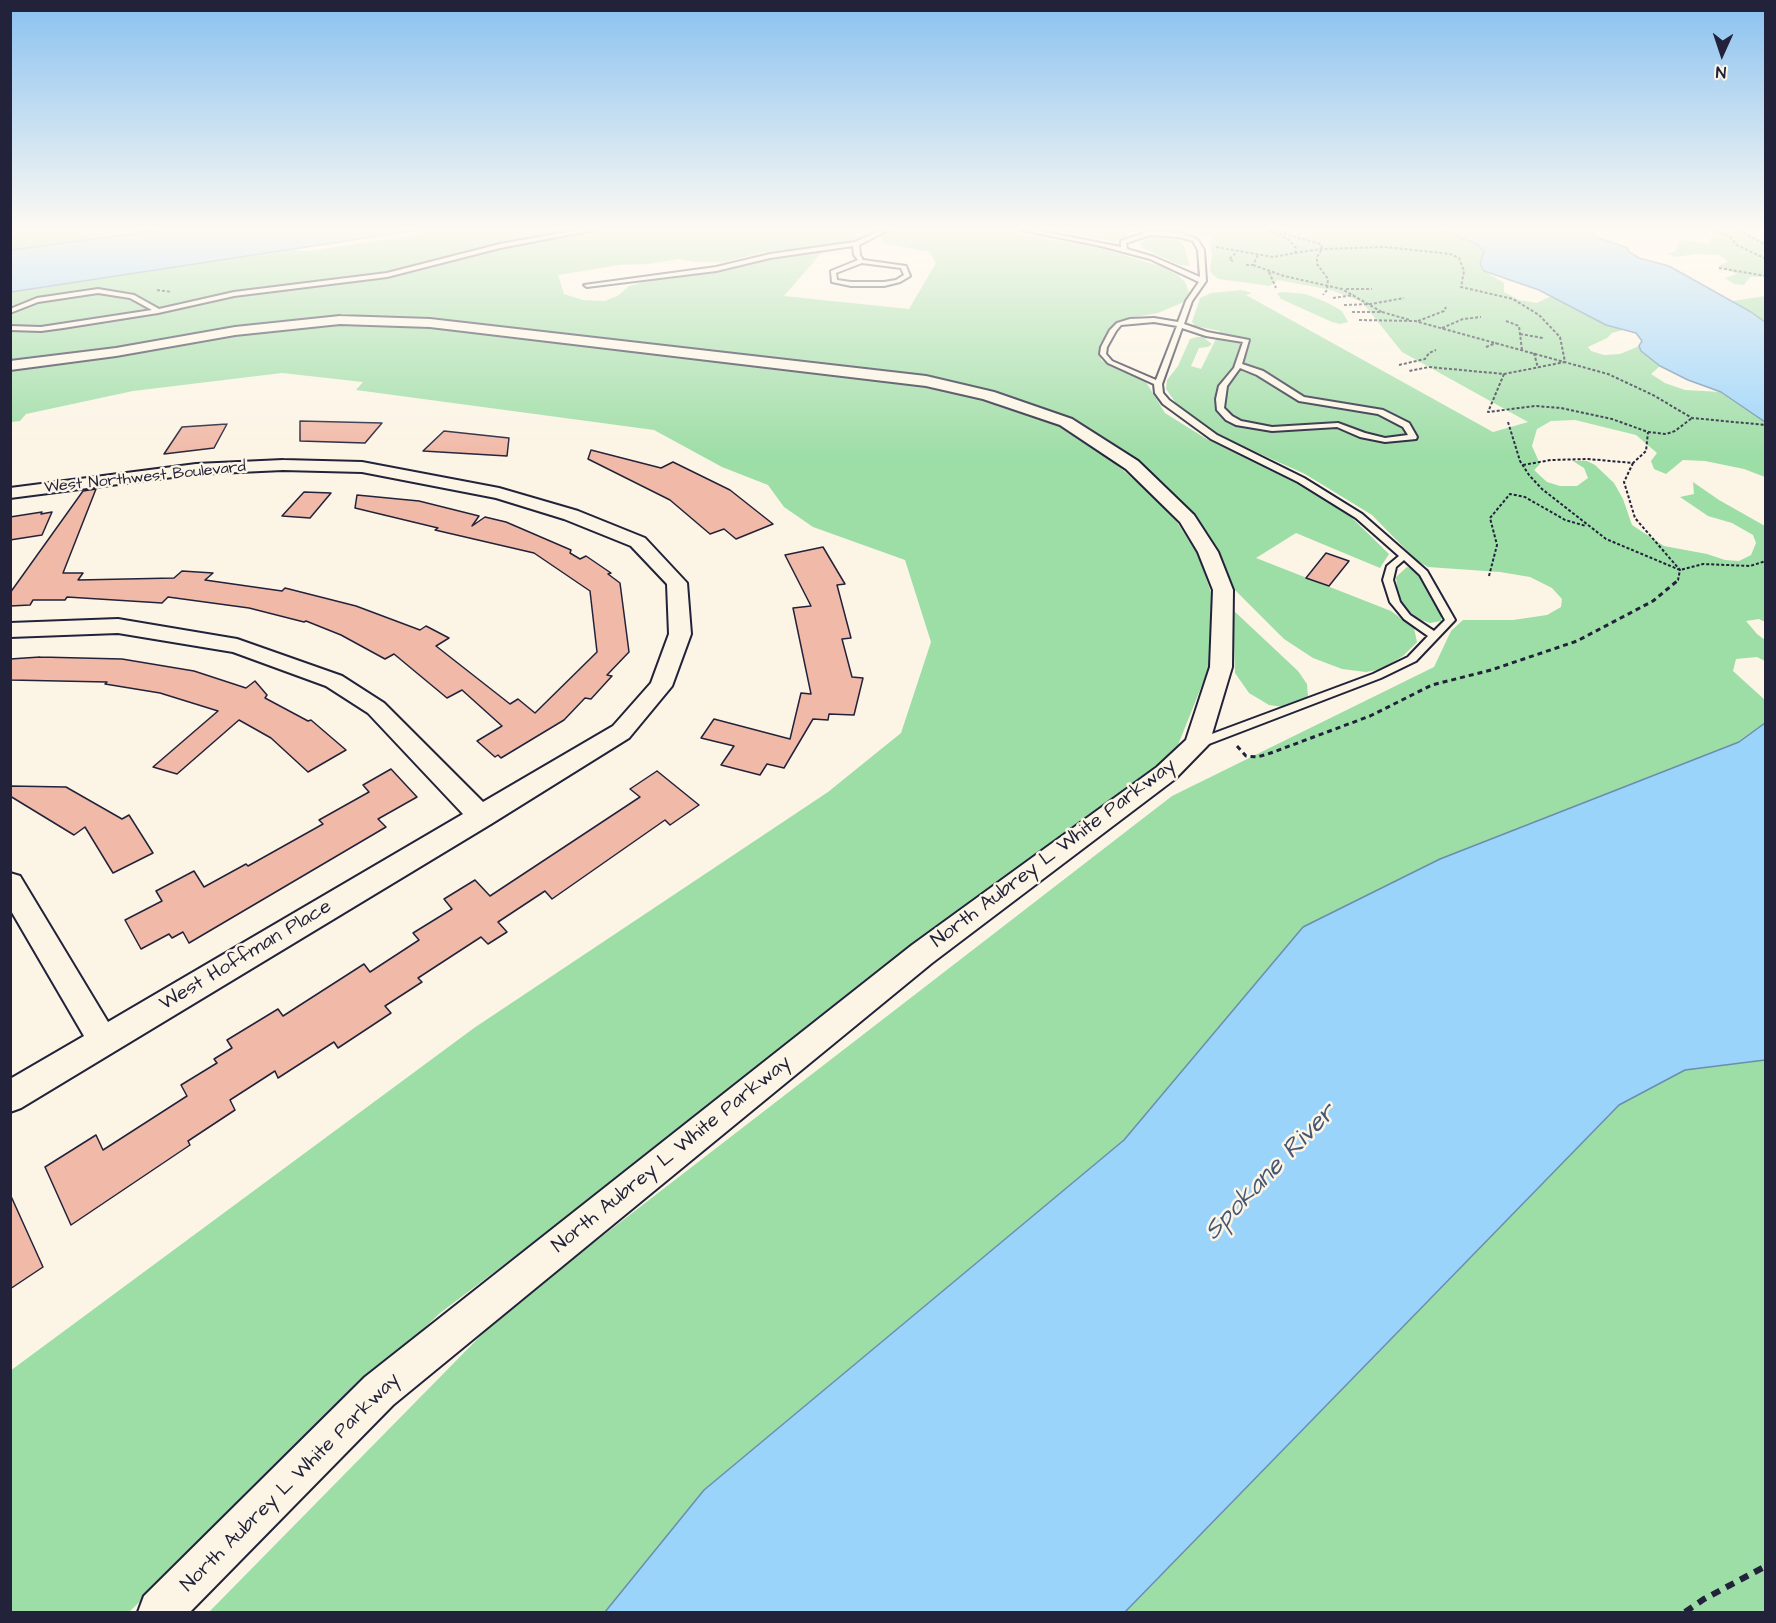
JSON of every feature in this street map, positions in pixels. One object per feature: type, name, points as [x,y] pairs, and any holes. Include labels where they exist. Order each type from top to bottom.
[{"type":"street","name":"North Aubrey L White Parkway","points":[[10,366],[116,352],[256,328],[351,320],[430,323],[926,381],[988,395],[1066,422],[1132,465],[1187,519],[1208,552],[1223,590],[1221,667],[1197,744],[1166,774],[922,954],[379,1391],[160,1612]]},
{"type":"street","name":"West Northwest Boulevard","points":[[10,494],[196,469],[283,465],[362,467],[499,493],[571,515],[638,543],[677,583],[681,634],[661,686],[621,732],[482,817]]},
{"type":"street","points":[[10,630],[118,626],[237,646],[334,681],[376,708],[482,817]]},
{"type":"street","name":"West Hoffman Place","points":[[10,1097],[482,817]]},
{"type":"street","points":[[10,884],[103,1041]]},
{"type":"lane","points":[[149,306],[158,311]]},
{"type":"lane","points":[[10,328],[52,327],[182,306]]},
{"type":"lane","points":[[1156,384],[1175,342],[1179,324],[1187,306]]},
{"type":"lane","points":[[1197,744],[1377,676],[1412,659],[1450,620],[1424,573],[1359,516],[1301,480],[1214,437],[1166,402],[1156,384],[1110,362],[1103,354],[1104,347],[1119,324],[1130,321],[1154,320],[1179,324],[1206,334],[1246,341],[1238,365],[1223,386],[1220,399],[1220,408],[1229,418],[1249,426],[1272,429],[1338,425],[1363,435],[1385,440],[1413,437],[1406,425],[1380,412],[1310,401]]},
{"type":"lane","points":[[1238,365],[1260,373],[1288,392],[1310,401],[1327,412],[1338,425]]},
{"type":"lane","points":[[1404,556],[1392,566],[1388,580],[1395,602],[1407,617],[1435,636]]},
{"type":"path","points":[[1373,306],[1382,312]]},
{"type":"path","points":[[1524,306],[1539,315],[1560,338],[1565,362]]},
{"type":"path","points":[[1359,320],[1415,321],[1444,311],[1446,307]]},
{"type":"path","points":[[1353,312],[1382,312],[1608,374],[1653,395],[1692,418],[1766,425]]},
{"type":"path","points":[[1442,328],[1463,319],[1481,316]]},
{"type":"path","points":[[1506,321],[1519,326],[1521,350]]},
{"type":"path","points":[[1467,335],[1474,331]]},
{"type":"path","points":[[1520,334],[1543,338]]},
{"type":"path","points":[[1486,347],[1497,343]]},
{"type":"path","points":[[1399,365],[1425,359],[1429,353],[1436,350]]},
{"type":"path","points":[[1534,353],[1538,368]]},
{"type":"path","points":[[1409,371],[1428,367],[1503,374],[1565,362]]},
{"type":"path","points":[[1503,374],[1488,412],[1535,406],[1562,408],[1612,418],[1648,432],[1666,434],[1675,431],[1692,418]]},
{"type":"path","points":[[1508,422],[1523,465],[1542,489],[1606,539],[1680,570],[1703,564],[1750,566],[1766,561]]},
{"type":"path","points":[[1648,432],[1646,451],[1633,463],[1624,482],[1635,518],[1680,570]]},
{"type":"path","points":[[1523,465],[1551,460],[1588,459],[1633,463]]},
{"type":"path","points":[[1490,576],[1497,545],[1491,518],[1510,494],[1525,497],[1565,520],[1590,527]]},
{"type":"path","points":[[1227,734],[1246,756],[1257,757],[1268,754],[1370,716],[1432,685],[1491,670],[1577,641],[1653,601],[1678,580],[1680,570]]},
{"type":"path","points":[[1685,1612],[1704,1599],[1766,1566]]},
{"type":"green space","points":[[11,306],[878,306],[909,309],[911,306],[1175,306],[1158,313],[1118,320],[1099,345],[1101,360],[1143,377],[1165,413],[1205,438],[1294,482],[1350,516],[1389,554],[1380,568],[1296,533],[1256,558],[1391,611],[1414,628],[1417,642],[1403,656],[1382,669],[1366,672],[1342,669],[1313,658],[1284,639],[1234,589],[1190,516],[1140,465],[1105,438],[1069,419],[990,392],[523,331],[342,319],[11,365]]},
{"type":"green space","points":[[1197,306],[1265,306],[1493,432],[1528,422],[1402,352],[1365,306],[1569,306],[1606,325],[1623,330],[1612,333],[1588,347],[1591,351],[1604,355],[1620,354],[1639,346],[1641,351],[1660,366],[1651,374],[1665,383],[1685,390],[1721,392],[1765,422],[1765,477],[1744,469],[1705,461],[1683,460],[1666,474],[1654,469],[1651,461],[1657,453],[1636,435],[1575,420],[1551,421],[1537,429],[1532,446],[1540,464],[1534,470],[1547,482],[1560,486],[1577,486],[1588,478],[1584,468],[1573,461],[1587,461],[1595,465],[1614,483],[1623,499],[1632,525],[1664,546],[1707,554],[1725,560],[1739,561],[1751,555],[1756,543],[1753,535],[1732,523],[1708,516],[1680,497],[1694,494],[1693,482],[1719,500],[1765,526],[1765,622],[1759,619],[1746,621],[1765,640],[1765,661],[1757,657],[1736,659],[1733,671],[1765,700],[1765,723],[1739,742],[1440,859],[1303,927],[1124,1140],[704,1490],[605,1612],[209,1612],[504,1312],[1172,796],[1434,667],[1451,631],[1463,620],[1513,620],[1547,615],[1561,607],[1562,599],[1552,588],[1530,577],[1500,572],[1428,567],[1416,560],[1372,515],[1305,474],[1218,435],[1180,409],[1166,389],[1167,380],[1178,366],[1190,339],[1203,337],[1212,344],[1199,348],[1191,366],[1201,369],[1220,331],[1195,326],[1192,322]]},
{"type":"green space","points":[[1296,306],[1333,306],[1342,311],[1348,322],[1340,324]]},
{"type":"green space","points":[[1739,306],[1765,306],[1765,322]]},
{"type":"green space","points":[[345,323],[420,327],[749,362],[906,383],[989,399],[1049,420],[1094,445],[1153,496],[1175,519],[1198,555],[1212,595],[1210,665],[1178,745],[1121,800],[440,1313],[129,1612],[11,1612],[10,1371],[474,1028],[828,792],[901,733],[931,642],[905,560],[813,527],[784,507],[768,485],[722,467],[654,430],[356,390],[363,382],[282,373],[133,391],[26,414],[20,421],[11,422],[11,371],[267,330]]},
{"type":"green space","points":[[1407,567],[1416,570],[1425,579],[1441,621],[1430,623],[1421,620],[1408,611],[1398,597],[1396,577]]},
{"type":"green space","points":[[1233,610],[1298,671],[1307,684],[1308,697],[1297,704],[1284,707],[1269,705],[1249,693],[1235,673]]},
{"type":"green space","points":[[1765,1060],[1765,1612],[1125,1612],[1619,1105],[1685,1070]]},
{"type":"water","points":[[1569,306],[1740,306],[1751,312],[1765,322],[1765,422],[1721,392],[1688,380],[1660,366],[1641,351],[1639,346],[1642,341],[1636,333],[1606,325]]},
{"type":"water","name":"Spokane River","points":[[1765,723],[1765,1060],[1685,1070],[1619,1105],[1125,1612],[605,1612],[704,1490],[1124,1140],[1303,927],[1440,859],[1739,742]]},
{"type":"building","points":[[300,421],[382,423],[365,443],[300,441]]},
{"type":"building","points":[[227,424],[214,448],[164,454],[182,427]]},
{"type":"building","points":[[444,431],[509,438],[507,456],[423,451]]},
{"type":"building","points":[[591,450],[661,468],[673,462],[730,490],[773,524],[736,539],[724,529],[710,534],[670,500],[588,459]]},
{"type":"building","points":[[96,489],[63,573],[83,573],[78,580],[174,578],[182,571],[213,573],[205,580],[282,591],[285,588],[356,606],[420,630],[426,626],[449,638],[436,646],[510,704],[518,699],[535,713],[597,652],[590,591],[534,553],[435,530],[438,528],[355,508],[357,495],[419,501],[479,516],[472,526],[485,517],[506,522],[571,550],[570,553],[580,559],[586,556],[611,573],[608,574],[620,583],[629,652],[607,675],[612,676],[591,699],[585,698],[564,720],[501,758],[498,755],[495,757],[477,741],[502,726],[462,690],[447,698],[394,654],[385,659],[341,635],[306,621],[249,608],[168,597],[162,603],[67,597],[65,600],[33,600],[30,605],[10,606],[10,593],[83,491]]},
{"type":"building","points":[[304,492],[331,493],[310,518],[282,516]]},
{"type":"building","points":[[42,512],[41,514],[52,512],[42,535],[10,540],[10,517]]},
{"type":"building","points":[[823,547],[845,584],[837,585],[851,638],[842,639],[852,677],[863,678],[854,715],[829,714],[828,720],[813,719],[784,768],[767,764],[760,775],[721,765],[734,746],[701,738],[714,719],[790,739],[801,693],[811,694],[793,608],[811,606],[785,555]]},
{"type":"building","points":[[1326,553],[1349,561],[1329,586],[1306,578]]},
{"type":"building","points":[[40,657],[122,659],[194,671],[246,688],[255,681],[267,695],[265,698],[308,721],[311,720],[346,750],[308,772],[271,738],[239,720],[177,774],[153,767],[218,711],[160,693],[105,684],[107,682],[10,680],[10,659]]},
{"type":"building","points":[[391,769],[417,797],[378,819],[386,827],[189,943],[183,932],[172,938],[169,934],[141,949],[125,920],[162,901],[156,891],[194,871],[204,887],[246,864],[248,866],[323,824],[319,820],[369,792],[363,785]]},
{"type":"building","points":[[657,771],[699,805],[670,825],[665,820],[552,899],[545,891],[498,922],[507,932],[488,944],[481,937],[418,978],[422,982],[385,1006],[391,1013],[338,1048],[334,1042],[278,1078],[275,1071],[230,1100],[235,1110],[188,1141],[190,1145],[71,1225],[45,1167],[96,1135],[103,1150],[187,1096],[181,1085],[217,1063],[214,1059],[232,1048],[227,1040],[278,1009],[283,1016],[364,964],[370,972],[419,940],[413,933],[452,909],[444,899],[475,880],[490,896],[640,797],[630,789]]},
{"type":"building","points":[[10,786],[66,787],[122,819],[129,815],[153,853],[113,873],[85,827],[74,835],[10,796]]},
{"type":"building","points":[[10,1194],[43,1267],[10,1289]]}]
